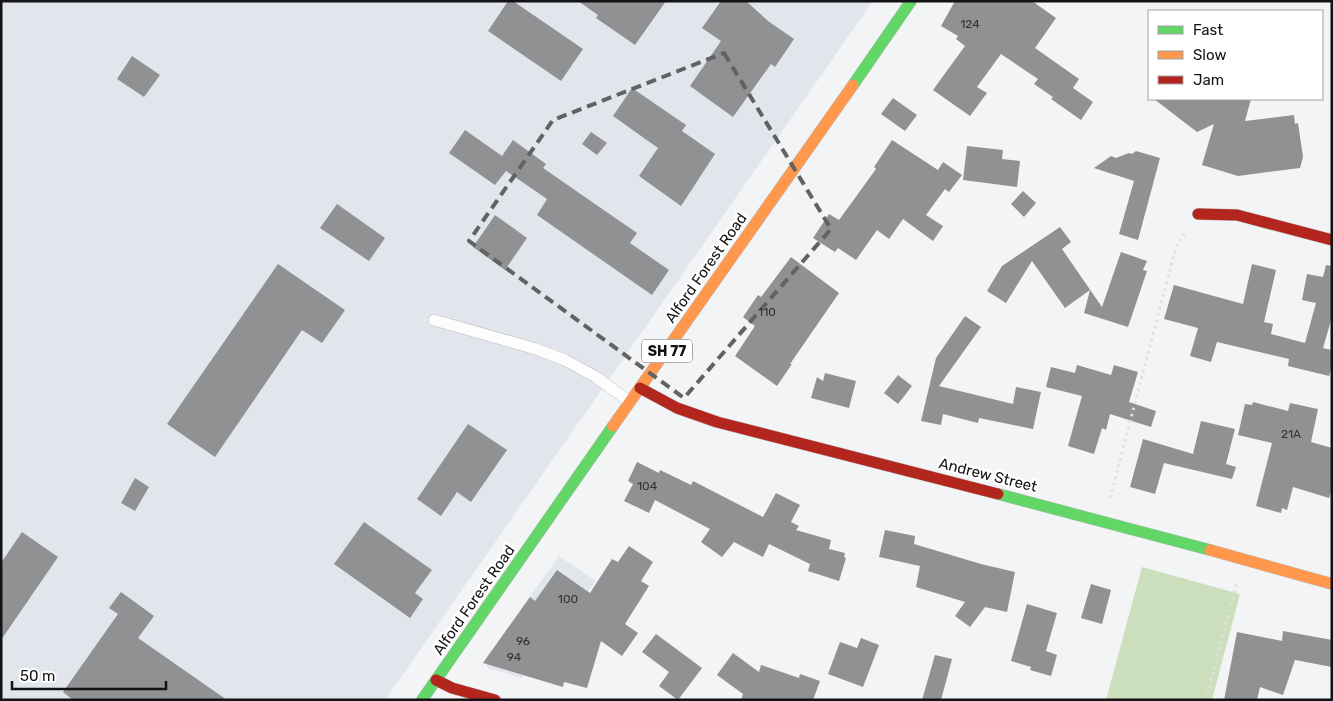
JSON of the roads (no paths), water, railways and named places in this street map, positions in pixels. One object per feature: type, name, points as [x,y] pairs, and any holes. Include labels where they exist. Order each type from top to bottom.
[{"type":"street","name":"Alford Forest Road","points":[[422,700],[911,1]]},
{"type":"street","points":[[1198,214],[1237,216],[1332,240]]},
{"type":"street","name":"Andrew Street","points":[[640,388],[655,398],[685,412],[717,422],[1104,521],[1332,584]]},
{"type":"street","points":[[436,680],[452,688],[495,700]]},
{"type":"lane","points":[[434,320],[536,349],[564,360],[596,377],[630,402]]}]
